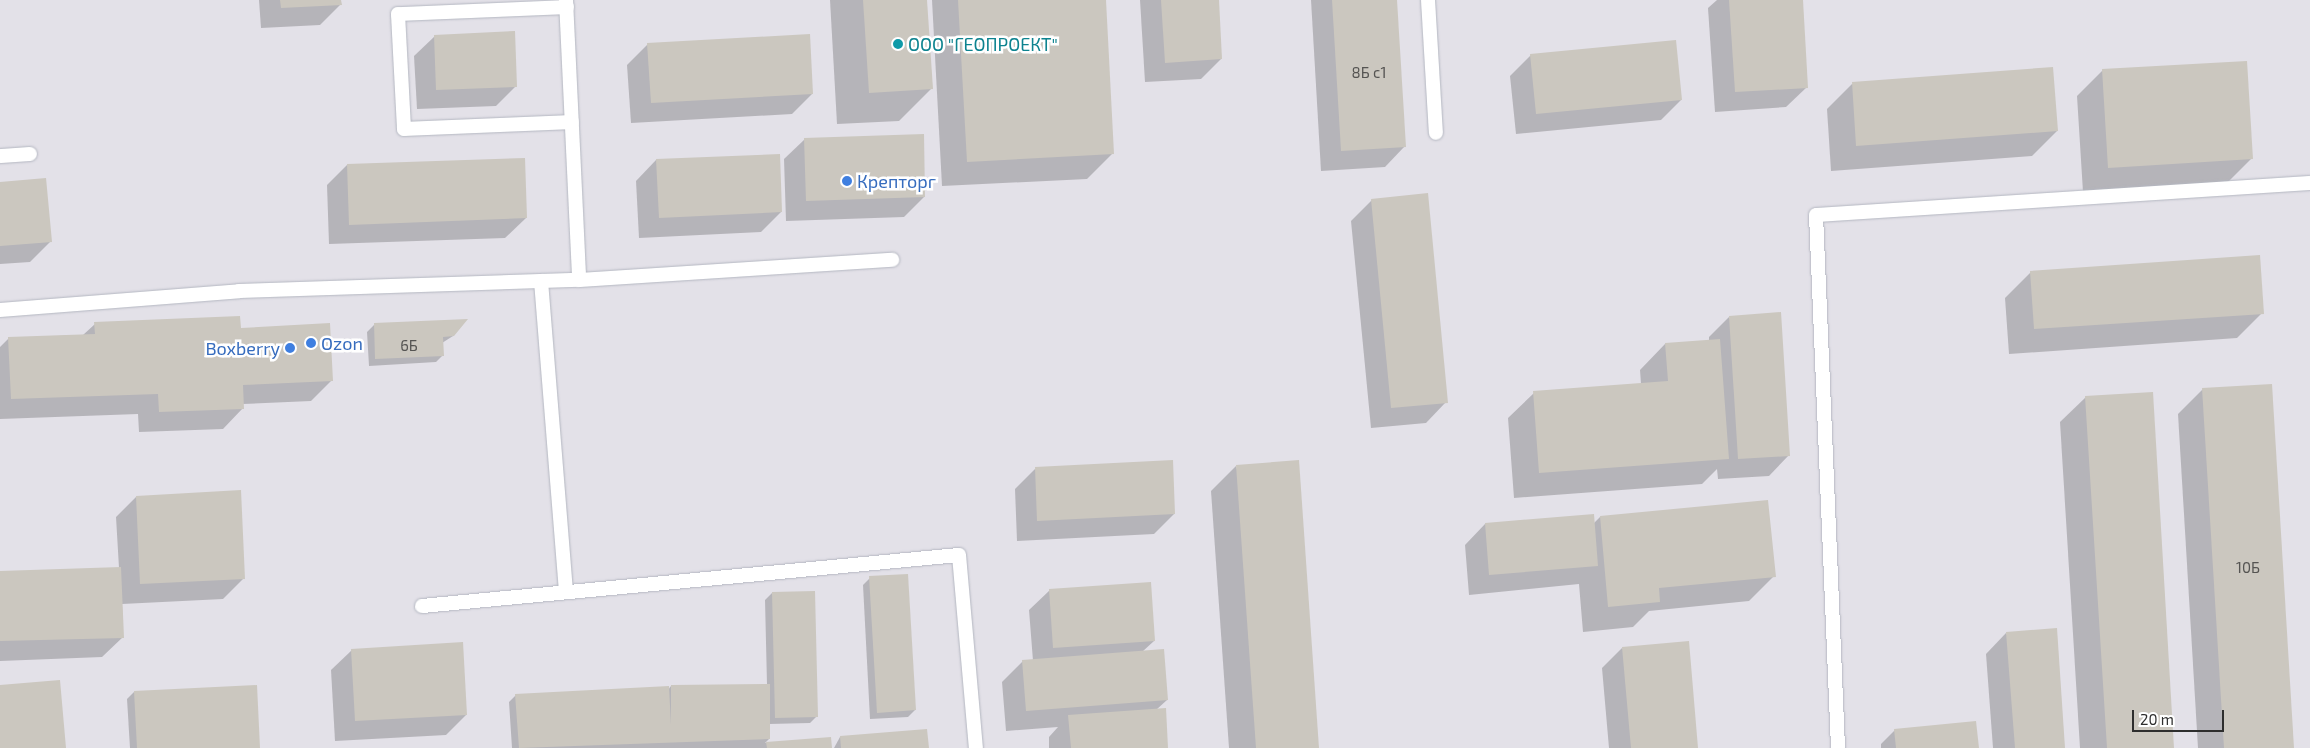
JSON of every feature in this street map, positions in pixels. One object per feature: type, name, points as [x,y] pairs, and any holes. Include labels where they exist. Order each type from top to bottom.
[{"type":"lane","points":[[1428,0],[1436,133]]},
{"type":"lane","points":[[572,122],[404,129],[398,14],[567,3],[579,280]]},
{"type":"lane","points":[[0,156],[30,154]]},
{"type":"lane","points":[[1838,748],[1816,215],[2310,183]]},
{"type":"lane","points":[[0,310],[239,291],[579,280],[892,260]]},
{"type":"lane","points":[[541,281],[566,591]]},
{"type":"lane","points":[[422,606],[959,555],[976,748]]},
{"type":"shaded area","points":[[0,0],[2310,0],[2310,748],[0,748]]},
{"type":"building","points":[[280,0],[341,0],[342,5],[281,8]]},
{"type":"building","name":"ООО \"ГЕОПРОЕКТ\"","points":[[863,0],[927,0],[933,89],[869,93]]},
{"type":"building","points":[[958,0],[1106,0],[1114,154],[967,162]]},
{"type":"building","points":[[1161,0],[1219,0],[1222,59],[1165,63]]},
{"type":"building","points":[[1332,0],[1397,0],[1406,147],[1341,151]]},
{"type":"building","points":[[1729,0],[1803,0],[1808,88],[1735,92]]},
{"type":"building","points":[[515,31],[517,87],[436,90],[434,35]]},
{"type":"building","points":[[810,34],[813,94],[651,103],[647,43]]},
{"type":"building","points":[[1676,40],[1682,100],[1536,114],[1530,54]]},
{"type":"building","points":[[2247,61],[2253,159],[2108,168],[2102,69]]},
{"type":"building","points":[[2053,67],[2058,131],[1856,146],[1852,82]]},
{"type":"building","points":[[924,134],[925,197],[806,201],[804,138]]},
{"type":"building","points":[[780,154],[782,212],[659,218],[656,159]]},
{"type":"building","points":[[525,158],[527,218],[349,225],[347,164]]},
{"type":"building","points":[[46,178],[52,242],[0,246],[0,182]]},
{"type":"building","points":[[1428,193],[1448,403],[1391,408],[1371,199]]},
{"type":"building","points":[[2260,255],[2264,314],[2034,329],[2030,271]]},
{"type":"building","points":[[1781,312],[1790,456],[1738,459],[1729,316]]},
{"type":"building","points":[[240,316],[241,328],[330,323],[333,381],[243,385],[244,409],[159,412],[158,394],[11,399],[8,337],[95,334],[94,322]]},
{"type":"building","points":[[468,319],[454,336],[443,337],[444,356],[375,359],[374,323]]},
{"type":"building","points":[[1720,339],[1729,459],[1539,473],[1533,391],[1668,381],[1665,343]]},
{"type":"building","points":[[2272,384],[2294,748],[2224,748],[2202,388]]},
{"type":"building","points":[[2153,392],[2174,748],[2107,748],[2085,396]]},
{"type":"building","points":[[1173,460],[1175,514],[1037,521],[1035,467]]},
{"type":"building","points":[[1299,460],[1319,748],[1256,748],[1236,465]]},
{"type":"building","points":[[241,490],[245,579],[140,584],[136,496]]},
{"type":"building","points":[[1768,500],[1776,577],[1659,588],[1660,602],[1608,607],[1600,516]]},
{"type":"building","points":[[1594,514],[1598,566],[1489,575],[1485,523]]},
{"type":"building","points":[[121,567],[124,638],[0,641],[0,571]]},
{"type":"building","points":[[908,574],[916,710],[877,713],[869,576]]},
{"type":"building","points":[[1151,582],[1155,641],[1053,648],[1049,589]]},
{"type":"building","points":[[815,591],[818,717],[775,718],[772,592]]},
{"type":"building","points":[[2057,628],[2065,748],[2015,748],[2006,632]]},
{"type":"building","points":[[1689,641],[1698,748],[1631,748],[1622,647]]},
{"type":"building","points":[[463,642],[467,715],[355,721],[351,649]]},
{"type":"building","points":[[1164,649],[1168,700],[1026,711],[1022,660]]},
{"type":"building","points":[[60,680],[66,748],[0,748],[0,685]]},
{"type":"building","points":[[770,684],[770,739],[519,748],[515,694],[669,686],[671,725],[671,685]]},
{"type":"building","points":[[257,685],[260,748],[137,748],[134,691]]},
{"type":"building","points":[[1166,708],[1168,748],[1071,748],[1068,715]]},
{"type":"building","points":[[1976,721],[1979,748],[1896,748],[1894,729]]},
{"type":"building","points":[[927,729],[929,748],[841,748],[840,736]]},
{"type":"building","points":[[831,737],[832,748],[767,748],[766,742]]},
{"type":"place","name":"ООО \"ГЕОПРОЕКТ\"","points":[[898,44]]},
{"type":"place","name":"Крепторг","points":[[847,181]]},
{"type":"place","name":"Ozon","points":[[311,343]]},
{"type":"place","name":"Boxberry","points":[[290,348]]}]
